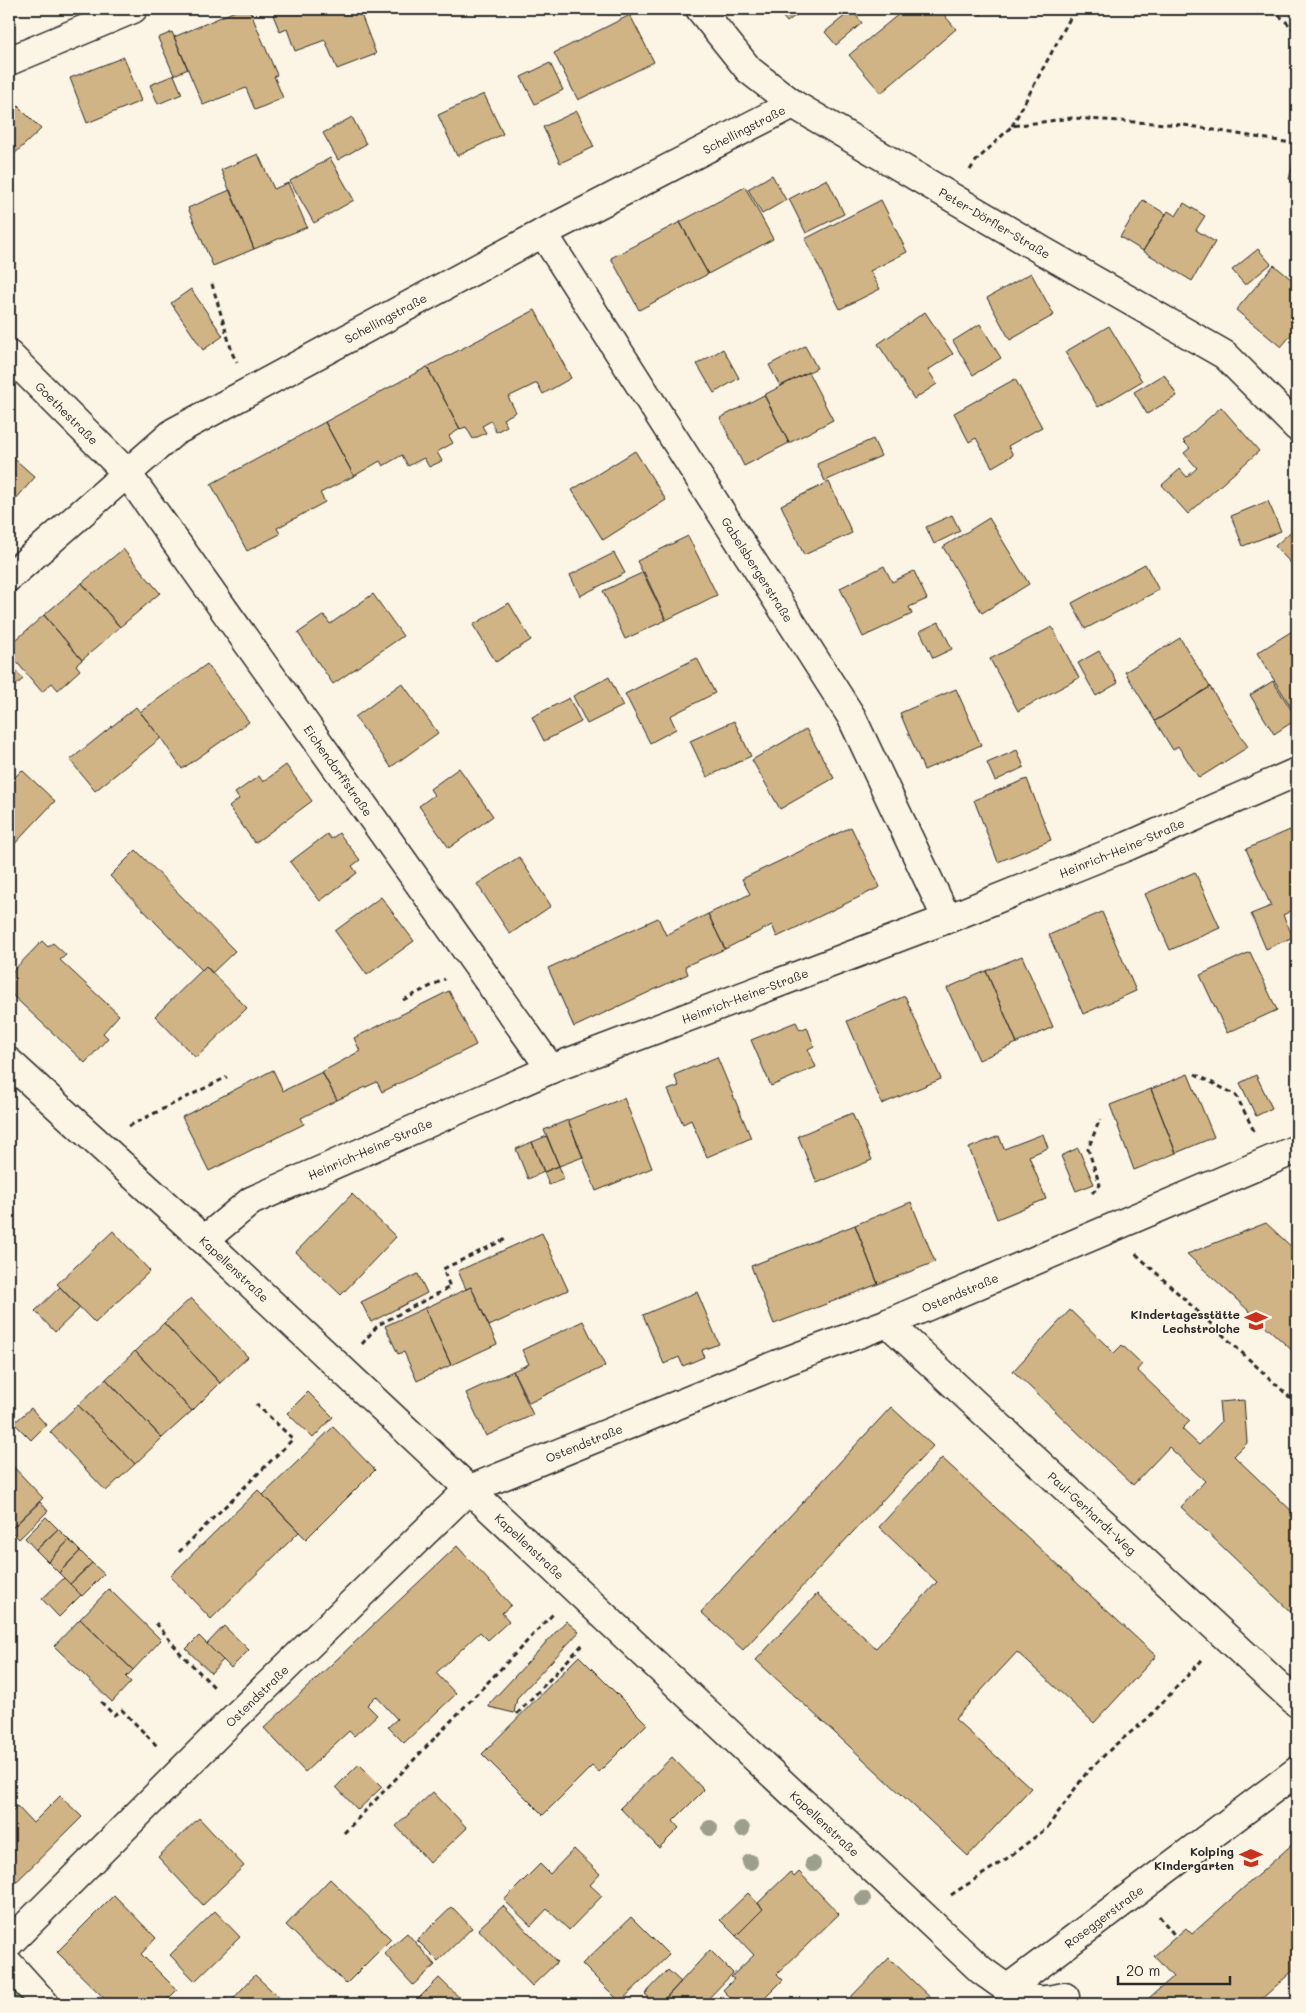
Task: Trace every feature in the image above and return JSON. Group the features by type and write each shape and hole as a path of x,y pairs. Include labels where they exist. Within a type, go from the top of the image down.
{"street":[{"path":"9,61 133,9"},
{"name":"Peter-Dörfler-Straße","path":"700,9 749,70 793,104 1225,355 1297,427"},
{"name":"Schellingstraße","path":"9,577 126,472 174,432 543,233 793,104"},
{"name":"Gabelsbergerstraße","path":"543,233 851,716 947,919"},
{"name":"Goethestraße","path":"9,355 126,472"},
{"name":"Eichendorffstraße","path":"126,472 551,1069"},
{"name":"Heinrich-Heine-Straße","path":"204,1240 252,1200 551,1069 947,919 1128,846 1297,772"},
{"name":"Kapellenstraße","path":"9,1062 204,1240 981,1970 1007,1989 1024,1998 1039,2001 1065,1997"},
{"name":"Ostendstraße","path":"9,1943 181,1770 468,1490 778,1364 888,1323 1297,1149"},
{"name":"Paul-Gerhardt-Weg","path":"888,1323 1297,1703"},
{"name":"Roseggerstraße","path":"1007,1989 1297,1771"},
{"path":"9,1964 46,2004"}],"path":[{"path":"953,198 976,161 1012,126 1075,9"},
{"path":"1272,9 1297,32"},
{"path":"1012,126 1072,118 1100,119 1184,125 1297,144"},
{"path":"212,284 233,355 253,390"},
{"path":"403,1000 476,963"},
{"path":"1195,1074 1236,1095 1268,1161"},
{"path":"96,1142 227,1077"},
{"path":"1092,1193 1100,1185 1088,1149 1100,1119"},
{"path":"1109,1228 1297,1404"},
{"path":"340,1369 378,1325 450,1287 443,1269 506,1238"},
{"path":"179,1552 293,1439 256,1404"},
{"path":"344,1834 576,1590"},
{"path":"517,1714 607,1619"},
{"path":"156,1624 181,1654 239,1713"},
{"path":"924,1916 952,1894 1006,1859 1047,1828 1086,1772 1147,1719 1224,1636"},
{"path":"101,1702 114,1715 122,1710 181,1770"}],"green space":[{"path":"9,1989 21,1994 32,2004 9,2004"}],"building":[{"path":"240,9 249,9 277,75 274,76 283,98 255,110 246,88 203,105 174,37"},
{"path":"288,9 359,9 376,54 337,69 325,40 295,51 287,29 280,32 273,15"},
{"path":"589,9 604,9 591,15"},
{"path":"776,9 804,9 787,22"},
{"path":"905,9 939,9 956,29 881,93 849,55"},
{"path":"974,9 987,9 981,15"},
{"path":"852,10 862,23 836,45 825,32"},
{"path":"630,15 654,62 578,100 554,53"},
{"path":"172,32 188,69 174,75 158,38"},
{"path":"124,57 141,101 87,123 70,78"},
{"path":"550,63 563,90 535,104 521,77"},
{"path":"174,75 182,94 158,104 150,85"},
{"path":"484,94 503,134 457,156 438,115"},
{"path":"9,97 41,129 9,159"},
{"path":"577,111 594,147 560,163 543,127"},
{"path":"352,117 366,144 338,160 323,133"},
{"path":"258,154 274,189 288,183 307,227 254,249 221,170"},
{"path":"330,158 354,200 314,223 290,181"},
{"path":"1294,161 1297,162 1297,181 1289,179"},
{"path":"772,175 786,200 762,214 748,189"},
{"path":"827,179 844,214 806,233 789,199"},
{"path":"745,187 773,239 708,274 680,222"},
{"path":"230,190 254,249 213,266 188,208"},
{"path":"881,200 907,252 870,271 880,289 840,309 805,239"},
{"path":"1143,200 1166,214 1143,251 1120,237"},
{"path":"1184,203 1205,216 1196,230 1215,242 1192,281 1143,251 1168,211 1176,216"},
{"path":"680,222 708,274 639,310 611,258"},
{"path":"1258,249 1271,264 1245,285 1232,270"},
{"path":"1274,265 1297,284 1297,328 1281,347 1236,310"},
{"path":"1031,273 1054,315 1010,340 987,298"},
{"path":"191,289 223,336 203,350 171,303"},
{"path":"535,310 571,378 543,394 537,383 508,397 516,412 503,419 507,426 496,432 491,421 482,426 486,433 473,439 466,427 460,429 427,367"},
{"path":"925,312 953,354 928,370 937,384 914,399 878,344"},
{"path":"980,324 1001,358 973,375 953,341"},
{"path":"1109,326 1142,381 1098,407 1065,352"},
{"path":"805,346 817,368 780,386 769,365"},
{"path":"723,349 739,378 714,393 697,364"},
{"path":"427,367 460,429 449,436 453,443 437,452 442,461 429,467 424,458 408,466 402,455 383,466 380,461 354,476 325,422"},
{"path":"808,372 833,420 789,443 764,395"},
{"path":"1164,374 1177,396 1147,414 1134,392"},
{"path":"1015,379 1042,427 1008,446 1013,455 992,467 976,438 969,442 954,413"},
{"path":"764,395 789,443 744,466 720,418"},
{"path":"1221,407 1259,451 1188,514 1162,485 1180,469 1187,477 1197,468 1184,453 1190,448 1183,441"},
{"path":"325,422 354,476 320,493 325,502 277,528 280,534 247,551 211,484"},
{"path":"873,439 881,456 825,481 817,464"},
{"path":"635,451 666,500 603,540 572,490"},
{"path":"9,454 35,477 9,507"},
{"path":"829,482 852,533 804,555 781,505"},
{"path":"1268,501 1281,531 1243,546 1231,516"},
{"path":"952,515 960,531 934,544 926,527"},
{"path":"989,518 1029,584 982,613 943,547"},
{"path":"1297,526 1297,570 1275,546"},
{"path":"688,536 717,595 666,620 637,561"},
{"path":"123,549 160,593 120,627 82,583"},
{"path":"614,553 625,573 580,596 570,575"},
{"path":"1145,564 1159,590 1085,629 1072,603"},
{"path":"884,566 892,582 914,571 927,599 909,607 912,614 863,637 840,588"},
{"path":"644,572 666,620 625,639 603,591"},
{"path":"82,583 120,627 82,660 44,615"},
{"path":"373,594 403,636 333,684 298,633 324,615 330,624"},
{"path":"509,603 531,640 496,662 473,625"},
{"path":"44,615 82,660 76,665 80,670 58,690 52,683 42,692 9,653 9,646"},
{"path":"939,622 952,649 933,658 920,631"},
{"path":"1052,627 1079,678 1018,711 990,659"},
{"path":"1297,628 1297,716 1257,653"},
{"path":"1180,638 1210,687 1155,721 1125,672"},
{"path":"1099,651 1118,683 1096,696 1078,663"},
{"path":"697,658 715,693 670,716 676,729 650,743 625,694"},
{"path":"9,662 23,679 9,691"},
{"path":"207,664 249,722 182,769 140,712"},
{"path":"609,677 623,706 587,724 573,696"},
{"path":"1273,681 1297,719 1274,734 1250,695"},
{"path":"402,683 438,733 391,767 355,717"},
{"path":"1210,687 1248,747 1199,778 1178,746 1173,750 1155,721"},
{"path":"956,689 981,745 924,770 900,713"},
{"path":"569,698 581,722 544,741 532,717"},
{"path":"136,707 161,738 95,791 70,760"},
{"path":"734,721 751,756 707,777 690,741"},
{"path":"806,729 834,778 780,809 752,760"},
{"path":"1017,750 1024,767 995,781 987,763"},
{"path":"286,765 312,801 255,843 229,807 239,799 235,793 259,776 263,782"},
{"path":"459,768 493,816 449,848 419,806 434,795 430,789"},
{"path":"22,770 55,801 9,850 9,783"},
{"path":"1027,779 1051,840 998,862 974,800"},
{"path":"851,827 880,887 777,937 772,925 725,949 708,914 750,894 742,879"},
{"path":"1290,830 1297,847 1297,908 1283,915 1293,937 1266,949 1251,914 1271,906 1246,849"},
{"path":"339,833 360,860 352,866 357,873 320,901 290,862 327,834 331,839"},
{"path":"136,850 235,951 212,973 206,966 202,970 110,876"},
{"path":"519,857 551,906 510,934 477,884"},
{"path":"1195,872 1220,928 1170,950 1145,894"},
{"path":"381,897 414,941 367,975 335,931"},
{"path":"1102,912 1136,991 1083,1014 1049,935"},
{"path":"708,914 725,949 685,966 688,974 574,1027 548,968 658,918 666,935"},
{"path":"42,941 48,947 53,943 66,955 60,960 119,1015 103,1033 108,1038 85,1063 9,992 9,975"},
{"path":"1250,952 1277,1010 1227,1033 1200,975"},
{"path":"1022,956 1053,1027 1017,1043 986,971"},
{"path":"206,966 247,1008 196,1058 155,1016"},
{"path":"986,971 1017,1043 979,1060 947,988"},
{"path":"449,991 476,1045 382,1092 377,1082 337,1100 322,1072 360,1051 354,1038"},
{"path":"905,996 941,1079 882,1104 847,1021"},
{"path":"796,1022 800,1030 807,1027 814,1046 808,1049 816,1067 771,1086 751,1040"},
{"path":"717,1057 751,1138 707,1157 691,1120 683,1124 668,1090 679,1086 674,1075"},
{"path":"273,1070 283,1091 322,1072 337,1100 301,1118 304,1124 209,1171 182,1117"},
{"path":"1188,1074 1214,1137 1176,1153 1151,1089"},
{"path":"1256,1075 1272,1108 1256,1116 1240,1083"},
{"path":"1151,1089 1176,1153 1134,1170 1110,1105"},
{"path":"624,1098 652,1168 596,1191 568,1120"},
{"path":"852,1113 872,1160 817,1183 798,1136"},
{"path":"568,1120 583,1157 559,1166 544,1130"},
{"path":"1043,1134 1048,1148 1029,1156 1046,1199 997,1219 969,1148 999,1136 1004,1149"},
{"path":"547,1136 559,1166 544,1172 532,1142"},
{"path":"532,1142 544,1172 528,1179 516,1149"},
{"path":"1078,1148 1094,1184 1076,1191 1061,1156"},
{"path":"559,1166 564,1179 549,1185 544,1172"},
{"path":"352,1194 396,1237 341,1295 296,1252"},
{"path":"911,1202 935,1262 878,1284 855,1225"},
{"path":"1266,1223 1297,1252 1297,1355 1187,1254"},
{"path":"855,1225 878,1284 774,1324 751,1266"},
{"path":"113,1231 150,1271 95,1323 57,1284"},
{"path":"542,1233 568,1290 489,1326 471,1287 466,1289 458,1271"},
{"path":"418,1274 427,1293 371,1322 361,1302"},
{"path":"60,1287 80,1308 55,1332 35,1311"},
{"path":"471,1287 497,1344 451,1365 425,1308"},
{"path":"697,1292 719,1344 702,1350 704,1357 683,1366 679,1357 664,1364 643,1315"},
{"path":"191,1298 248,1357 220,1383 164,1323"},
{"path":"425,1308 451,1365 417,1381 404,1352 398,1354 385,1326"},
{"path":"1070,1310 1114,1353 1122,1345 1142,1364 1137,1370 1190,1421 1182,1429 1199,1445 1221,1422 1219,1402 1244,1400 1247,1443 1234,1456 1297,1516 1297,1618 1181,1507 1205,1481 1169,1447 1133,1485 1013,1371"},
{"path":"583,1321 605,1366 529,1403 513,1371 529,1364 522,1350"},
{"path":"164,1323 220,1383 192,1411 135,1351"},
{"path":"135,1351 192,1411 162,1438 106,1379"},
{"path":"513,1371 533,1415 486,1436 466,1393"},
{"path":"106,1379 162,1438 135,1464 78,1405"},
{"path":"308,1392 333,1417 313,1438 287,1413"},
{"path":"78,1405 135,1464 106,1491 50,1432"},
{"path":"891,1407 933,1446 743,1650 701,1612"},
{"path":"31,1408 46,1425 31,1440 14,1423"},
{"path":"333,1427 375,1470 306,1539 263,1495"},
{"path":"942,1458 1156,1656 1094,1723 1017,1652 955,1719 1031,1788 968,1856 756,1660 817,1594 876,1648 937,1582 879,1527"},
{"path":"9,1462 43,1498 9,1531"},
{"path":"258,1490 299,1532 211,1619 170,1576"},
{"path":"40,1502 48,1511 19,1539 10,1530"},
{"path":"46,1517 58,1529 36,1550 25,1538"},
{"path":"58,1529 69,1540 48,1562 36,1550"},
{"path":"69,1540 80,1551 59,1573 48,1562"},
{"path":"457,1546 511,1605 502,1613 509,1621 488,1640 480,1632 436,1673 456,1694 404,1743 388,1727 397,1719 376,1696 367,1705 377,1715 354,1736 349,1731 305,1772 264,1728"},
{"path":"80,1551 92,1563 70,1584 59,1573"},
{"path":"92,1563 104,1574 82,1596 70,1584"},
{"path":"64,1578 81,1595 59,1617 42,1599"},
{"path":"109,1589 161,1640 133,1670 80,1619"},
{"path":"80,1619 133,1670 126,1677 131,1682 112,1702 54,1646"},
{"path":"566,1621 579,1632 517,1698 514,1713 489,1707 490,1703"},
{"path":"224,1626 249,1650 231,1668 207,1644"},
{"path":"199,1636 223,1660 211,1673 186,1649"},
{"path":"579,1656 647,1724 599,1772 592,1766 543,1815 482,1754"},
{"path":"672,1757 704,1790 673,1821 679,1828 659,1848 620,1808"},
{"path":"359,1764 382,1787 358,1810 336,1787"},
{"path":"433,1792 467,1828 430,1863 396,1826"},
{"path":"60,1796 82,1817 9,1889 9,1814 17,1806 33,1823"},
{"path":"199,1818 244,1866 203,1905 158,1857"},
{"path":"1297,1840 1297,1967 1256,2004 1142,2004 1173,1977 1154,1956 1186,1928 1192,1934"},
{"path":"574,1849 600,1874 590,1885 602,1896 569,1930 547,1909 531,1926 504,1900 540,1864 550,1874"},
{"path":"790,1872 794,1877 799,1872 839,1914 777,1974 783,1980 759,2004 737,2004 723,1990 734,1979 731,1977 754,1955 736,1936 763,1909 758,1903"},
{"path":"330,1879 391,1939 346,1984 286,1925"},
{"path":"748,1893 763,1909 736,1936 720,1920"},
{"path":"114,1895 156,1938 141,1954 177,1990 163,2004 110,2004 57,1952"},
{"path":"503,1906 557,1962 532,1986 478,1929"},
{"path":"452,1907 472,1928 438,1961 417,1940"},
{"path":"215,1911 240,1937 195,1981 170,1955"},
{"path":"631,1917 669,1955 620,2002 582,1964"},
{"path":"407,1933 435,1965 413,1985 384,1953"},
{"path":"710,1950 733,1973 703,2004 660,2004"},
{"path":"889,1958 937,2004 844,2004"},
{"path":"668,1970 681,1982 660,2004 656,2004 645,1994"},
{"path":"255,1975 286,2004 220,2004 226,1998 230,2002"},
{"path":"439,1978 466,2004 413,2004"}],"place":[{"name":"Kindertagesstätte Lechstrolche","path":"1256,1321"},
{"name":"Kolping Kindergarten","path":"1251,1858"}]}
